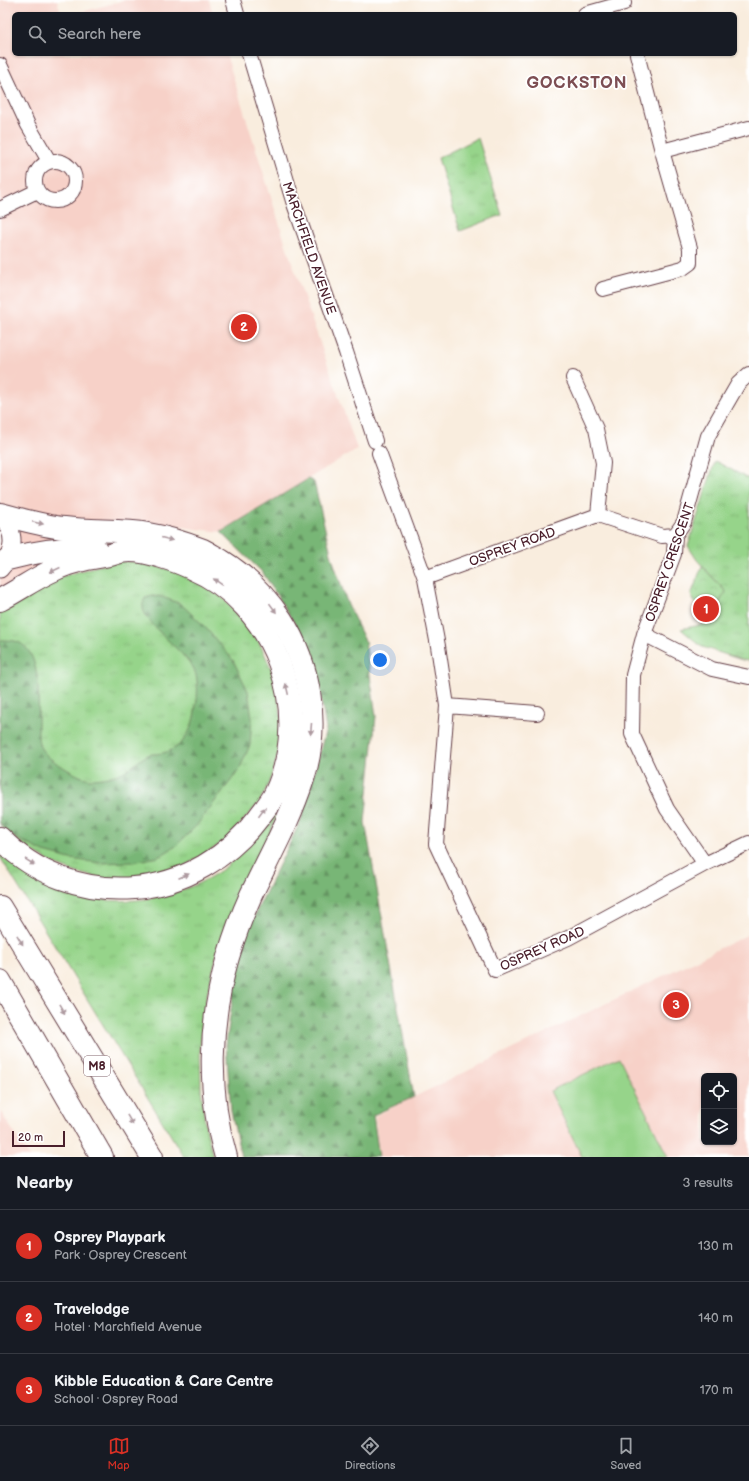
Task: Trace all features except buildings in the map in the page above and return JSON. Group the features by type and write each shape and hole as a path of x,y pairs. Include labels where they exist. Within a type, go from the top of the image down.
{"highway":[{"path":"0,514 63,528 147,534 172,540 204,551 231,567 250,582 272,604 290,632 301,657 309,688 312,718 309,752 304,777 280,835 251,896 238,928 228,958 219,999 212,1057 213,1091 217,1122 226,1157"},
{"path":"0,838 11,850 30,863 50,874 75,883 99,888 121,889 147,887 174,880 215,860 237,842 252,826 274,795 283,771 289,746 290,718 288,692 281,667 271,643 261,625 249,609 233,593 215,580 180,563 158,556 131,551 86,548 61,549 32,553 4,564"},
{"path":"0,600 56,569 74,562 131,551"},
{"name":"M8","path":"0,907 152,1157"},
{"path":"4,989 102,1157"},
{"path":"4,989 111,1157"}],"street":[{"path":"233,0 236,12"},
{"path":"595,12 624,6"},
{"name":"MARCHFIELD AVENUE","path":"250,56 292,201 346,352 377,447"},
{"path":"603,289 683,268 690,263 690,248 662,151 638,56"},
{"path":"0,65 28,125 49,161"},
{"path":"662,151 749,128"},
{"path":"49,161 62,162 72,170 75,176 74,188 70,194 66,198 58,201 43,197 35,184 35,177 38,170 49,161"},
{"path":"0,209 38,191"},
{"name":"OSPREY CRESCENT","path":"705,864 667,809 632,734 633,675 644,634 674,554 675,535 684,522 708,436 738,384 749,374"},
{"path":"573,378 596,429 602,463 598,515 662,536 675,535"},
{"name":"OSPREY ROAD","path":"377,447 425,578 438,646 447,706 436,844 495,970 568,938 705,864 749,843"},
{"name":"OSPREY ROAD","path":"425,578 598,515"},
{"path":"0,518 9,529 12,539 11,551 4,564"},
{"path":"644,634 712,669 749,677"},
{"path":"447,706 537,713"}],"shaded area":[{"path":"0,0 57,0 60,12 12,12 12,56 227,56 287,248 357,449 221,532 135,521 0,604"},
{"path":"125,0 209,0 212,12 81,12"},
{"path":"749,934 749,1157 379,1157 375,1116"},
{"path":"0,1111 30,1157 0,1157"}],"green space":[{"path":"478,138 502,215 460,231 438,158"},
{"path":"715,461 749,479 749,661 702,647 681,629 705,624 726,592 697,560 688,546"},
{"path":"308,479 314,482 332,558 348,605 365,641 376,716 365,822 414,1097 373,1115 379,1157 241,1157 231,1111 226,1045 240,945 301,820 326,729 317,677 306,642 263,573 221,532"},
{"path":"115,561 140,562 184,573 223,598 255,633 275,677 282,721 279,751 269,783 259,803 224,842 181,868 134,879 105,879 78,873 54,864 33,852 8,834 0,824 0,607 42,582"},
{"path":"702,566 726,592 705,624 691,595"},
{"path":"153,596 162,597 181,604 205,627 233,660 248,691 252,718 250,745 239,770 197,825 176,846 158,857 133,862 100,863 70,859 44,852 14,837 0,823 0,640 11,640 18,642 26,648 32,656 38,692 38,738 40,747 44,753 60,765 83,777 90,779 105,778 124,771 150,754 161,753 175,748 185,738 192,725 197,699 196,675 189,662 157,629 145,614 143,605 145,598"},
{"path":"282,805 217,954 206,999 200,1047 201,1088 205,1124 213,1157 184,1157 0,855 28,875 58,889 76,895 95,899 120,901 153,898 199,883 227,866 249,845"},
{"path":"619,1057 668,1157 582,1157 550,1091"}],"place":[{"name":"Travelodge","path":"244,327"},
{"name":"Osprey Playpark","path":"706,609"},
{"name":"Kibble Education & Care Centre","path":"676,1005"}],"district":[{"name":"GOCKSTON","path":"577,82"}]}
